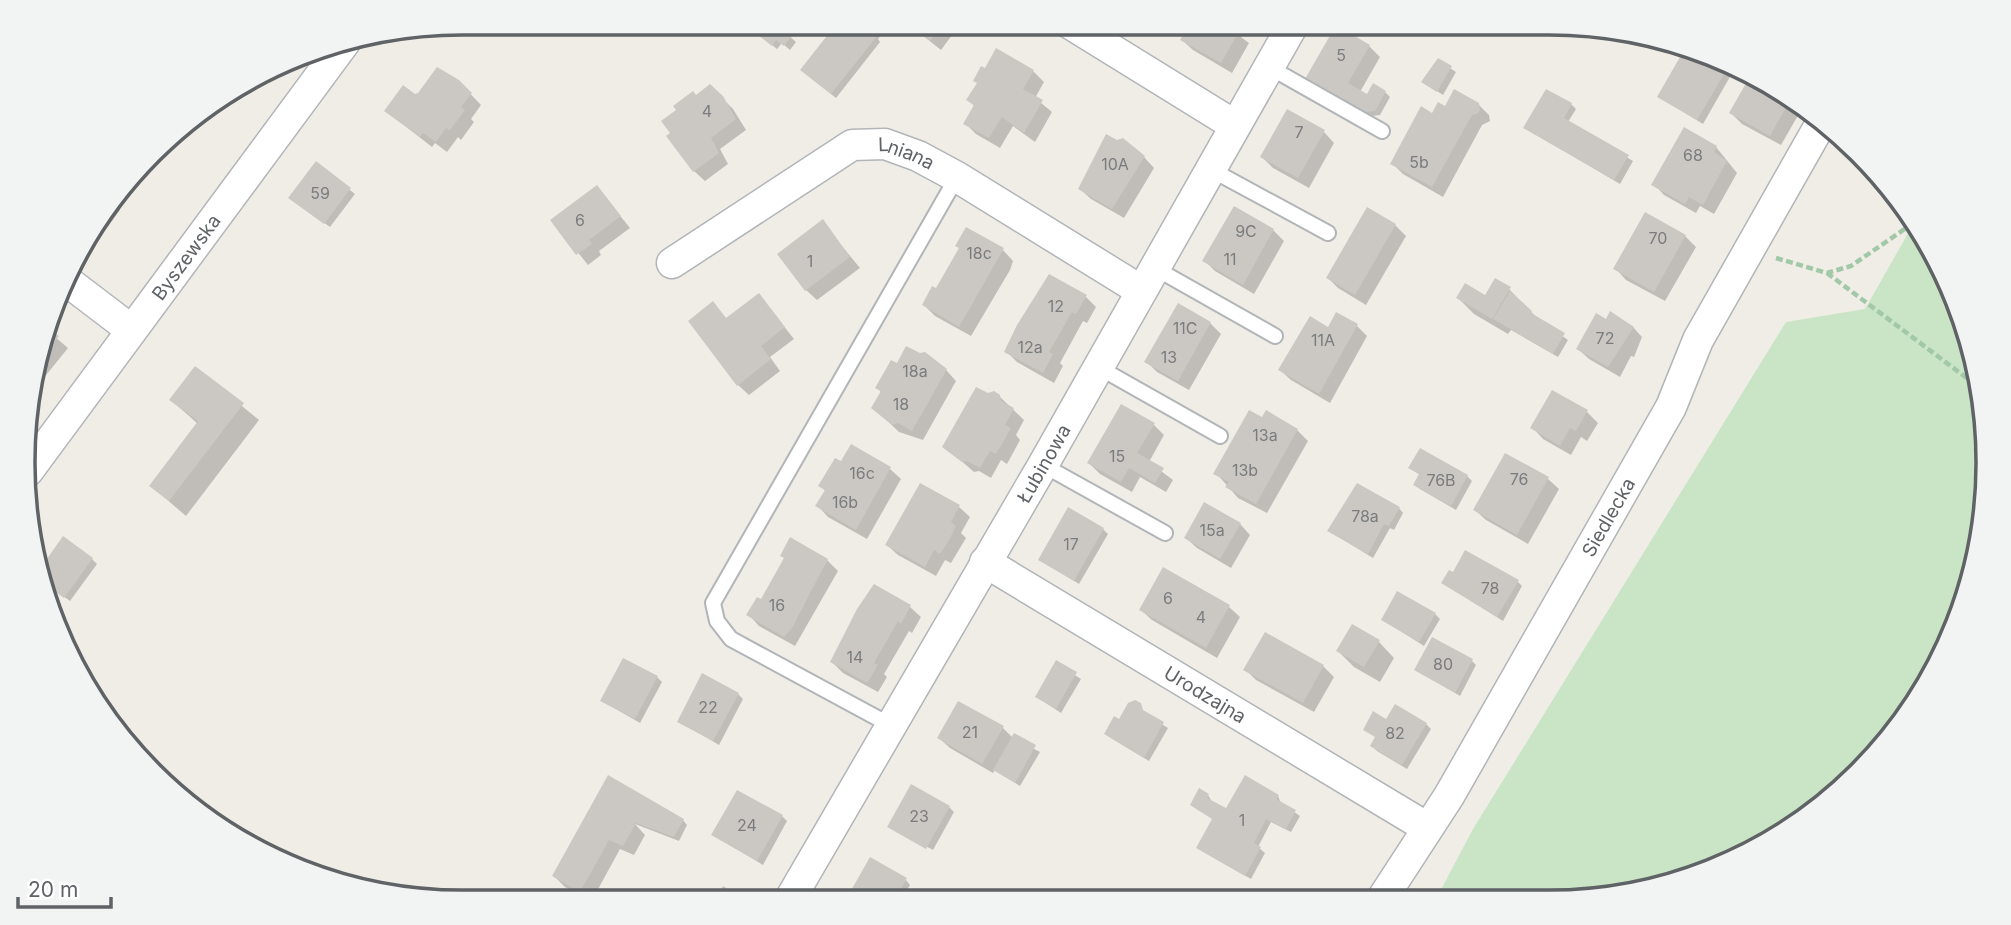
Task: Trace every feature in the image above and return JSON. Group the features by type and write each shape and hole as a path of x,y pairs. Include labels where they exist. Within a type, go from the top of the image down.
{"street":[{"path":"1088,35 1234,125"},
{"name":"Łubinowa","path":"795,890 1043,465 1287,35"},
{"name":"Byszewska","path":"35,461 130,329 335,55"},
{"name":"Siedlecka","path":"1388,890 1426,827 1449,796 1671,407 1693,349 1817,130"},
{"name":"Lniana","path":"672,262 852,145 885,144 918,156 1147,279"},
{"path":"74,286 130,329"},
{"name":"Urodzajna","path":"985,562 1426,827"}],"lane":[{"path":"1269,67 1382,131"},
{"path":"1210,169 1328,233"},
{"path":"892,726 731,639 717,621 713,603 957,177"},
{"path":"1147,279 1275,336"},
{"path":"1098,367 1220,436"},
{"path":"1043,465 1165,533"}],"path":[{"path":"1827,273 1851,266 1906,228"},
{"path":"1749,249 1827,273 1968,379"}],"green space":[{"path":"1909,232 1932,273 1953,325 1968,379 1975,435 1972,518 1968,546 1953,600 1932,652 1888,723 1851,765 1809,802 1738,846 1686,867 1632,882 1576,889 1441,890 1473,829 1786,322 1865,309"}],"building":[{"path":"758,35 792,36 784,46 776,40 772,46"},
{"path":"828,35 877,36 831,94 800,70"},
{"path":"922,35 934,35 930,41"},
{"path":"1183,35 1237,35 1221,63 1180,40"},
{"path":"1330,35 1353,35 1370,45 1348,83 1367,94 1373,83 1386,91 1375,111 1365,112 1305,79"},
{"path":"996,48 1034,70 1023,89 1043,100 1024,133 1002,117 989,138 963,124 974,105 966,100 977,83 973,81 981,66 985,68"},
{"path":"1680,56 1724,73 1697,120 1657,97"},
{"path":"1438,58 1452,66 1437,92 1421,82"},
{"path":"437,67 459,80 472,93 461,107 465,110 450,130 446,128 436,142 423,133 420,137 384,111 403,85 415,94 418,93"},
{"path":"1746,83 1786,107 1770,136 1729,113"},
{"path":"710,84 723,96 736,119 711,138 719,153 693,172 666,136 670,133 661,121 676,110 673,106 693,91 696,95"},
{"path":"1454,89 1479,103 1480,110 1472,115 1432,187 1390,164 1421,106 1432,113 1438,102 1445,106"},
{"path":"1546,89 1572,103 1564,118 1629,155 1614,180 1523,128"},
{"path":"1287,109 1325,130 1298,178 1260,157"},
{"path":"1684,127 1717,146 1714,152 1727,161 1703,205 1689,197 1685,204 1651,185"},
{"path":"1106,134 1117,140 1123,138 1145,156 1112,209 1078,189"},
{"path":"316,161 351,188 324,224 288,198"},
{"path":"597,185 621,216 589,240 592,244 576,255 550,220"},
{"path":"1234,206 1274,229 1243,285 1202,261"},
{"path":"1367,207 1396,224 1355,295 1326,278"},
{"path":"1645,212 1686,235 1654,292 1613,269"},
{"path":"823,219 850,257 805,291 777,254"},
{"path":"966,227 1004,248 959,327 922,305 932,286 936,288 959,248 955,246"},
{"path":"1049,274 1087,295 1076,314 1072,312 1049,352 1053,354 1043,373 1004,352 1017,325"},
{"path":"1495,278 1511,287 1492,319 1456,298 1465,283 1485,295"},
{"path":"1510,291 1532,311 1531,313 1565,333 1553,354 1493,319"},
{"path":"759,293 785,327 761,346 771,359 737,386 688,321 713,301 726,318"},
{"path":"1178,303 1211,322 1178,381 1144,362"},
{"path":"1610,311 1634,327 1608,367 1576,349 1596,313 1606,319"},
{"path":"1336,312 1358,324 1319,394 1278,370 1310,316 1328,327"},
{"path":"906,346 920,353 925,352 947,369 912,431 898,423 892,425 871,408 881,391 875,388 891,360 897,363"},
{"path":"195,366 244,403 169,501 149,486 198,421 169,400"},
{"path":"976,387 988,393 994,391 1000,395 1001,401 1014,408 1005,425 1011,428 996,454 990,451 980,468 967,461 962,462 942,447"},
{"path":"1552,390 1588,410 1576,431 1570,428 1560,446 1530,428"},
{"path":"1121,404 1155,423 1137,453 1164,468 1155,483 1129,468 1121,482 1087,463"},
{"path":"1249,410 1262,417 1266,410 1298,429 1256,504 1225,487 1229,482 1213,474"},
{"path":"851,444 891,467 856,530 815,506 825,490 818,486 835,458 841,461"},
{"path":"1420,448 1468,475 1451,506 1413,485 1419,474 1408,468"},
{"path":"1505,453 1549,477 1517,535 1473,510"},
{"path":"920,483 960,505 951,522 956,526 949,540 940,554 934,550 925,567 885,545"},
{"path":"1357,483 1400,507 1389,526 1384,524 1368,554 1327,531"},
{"path":"1204,502 1241,523 1220,559 1184,538"},
{"path":"1068,507 1104,528 1074,581 1038,560"},
{"path":"63,536 93,558 64,598 56,592 47,560"},
{"path":"790,537 828,559 792,628 784,637 746,615 757,597 761,599 784,558 780,556"},
{"path":"1465,550 1519,580 1497,617 1441,583 1449,570 1453,572"},
{"path":"1163,567 1230,605 1206,648 1139,610"},
{"path":"874,584 911,605 901,624 898,621 874,663 878,665 867,683 830,662 857,609"},
{"path":"1397,591 1436,613 1419,642 1381,620"},
{"path":"1352,624 1380,640 1364,667 1336,651"},
{"path":"1265,632 1324,665 1303,703 1243,670"},
{"path":"1432,637 1473,659 1455,693 1414,670"},
{"path":"623,658 658,676 635,719 600,701"},
{"path":"1056,660 1077,672 1056,709 1035,697"},
{"path":"702,673 739,693 713,741 677,722"},
{"path":"1135,700 1141,703 1143,710 1164,722 1144,758 1104,734 1114,716 1119,719 1128,703"},
{"path":"958,701 1004,726 982,764 937,738"},
{"path":"1395,704 1427,723 1402,765 1370,746 1375,737 1363,730 1373,711 1386,719"},
{"path":"1014,733 1036,745 1015,783 993,770"},
{"path":"608,775 684,819 674,837 636,823 623,846 609,840 581,890 552,876"},
{"path":"1245,775 1279,795 1276,799 1296,810 1286,829 1266,819 1254,843 1261,847 1245,876 1196,848 1212,819 1190,805 1199,788 1209,794 1207,798 1226,808"},
{"path":"911,784 950,806 926,849 887,827"},
{"path":"737,790 783,815 757,861 711,835"},
{"path":"870,857 907,878 900,890 851,890"}]}
